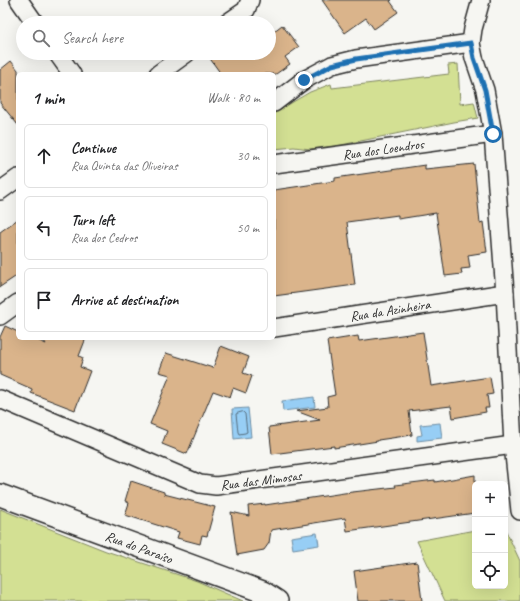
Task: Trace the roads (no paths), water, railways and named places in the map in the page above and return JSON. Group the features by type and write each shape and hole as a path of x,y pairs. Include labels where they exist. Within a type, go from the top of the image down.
{"street":[{"path":"19,0 30,16"},
{"path":"238,16 246,10 250,0"},
{"path":"481,0 472,29 471,43 474,58 485,90 493,134 505,293 513,445 520,511"},
{"path":"276,101 304,80 332,65 356,59 471,43"},
{"path":"62,60 71,72"},
{"path":"161,72 177,60"},
{"name":"Rua dos Loendros","path":"276,164 493,134"},
{"path":"0,191 16,179"},
{"name":"Rua da Azinheira","path":"276,328 505,293"},
{"path":"0,316 16,304"},
{"name":"Rua das Mimosas","path":"0,400 200,484 216,486 513,445"},
{"name":"Rua do Paraíso","path":"0,495 263,592 277,601"}],"water":[{"path":"314,397 315,407 283,411 282,401"},
{"path":"248,408 251,437 234,439 232,409"},
{"path":"440,423 442,438 417,441 417,436 422,435 420,425"},
{"path":"317,533 319,545 293,549 291,537"}]}
